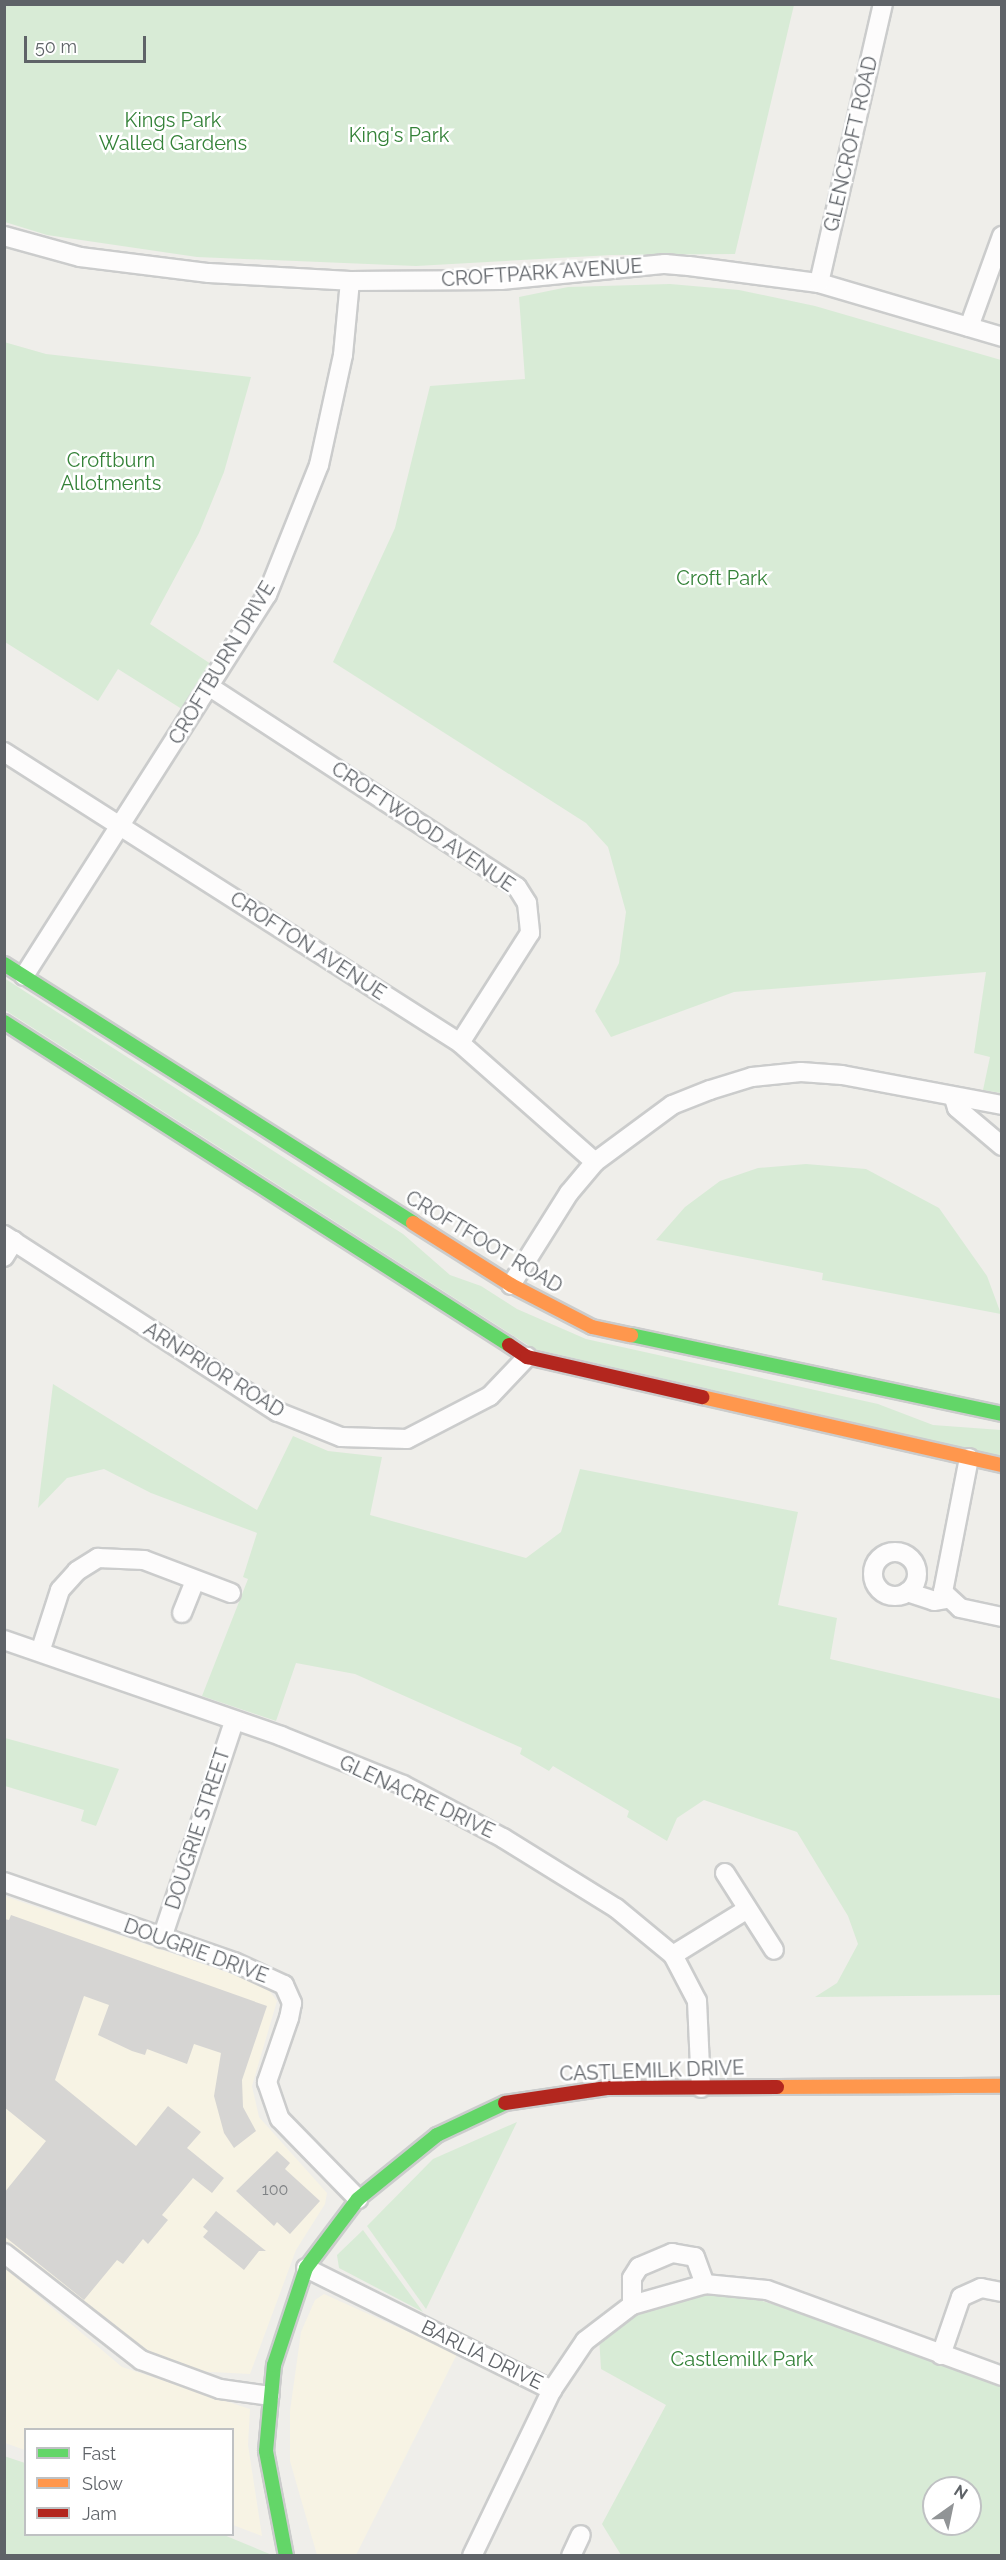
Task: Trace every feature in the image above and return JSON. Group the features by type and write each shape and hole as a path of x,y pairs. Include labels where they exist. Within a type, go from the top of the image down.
{"street":[{"name":"GLENCROFT ROAD","path":"819,283 883,4"},
{"name":"CROFTPARK AVENUE","path":"4,236 80,257 209,273 350,281 501,280 665,264 819,283 1002,337"},
{"path":"969,327 1002,236"},
{"name":"CROFTBURN DRIVE","path":"24,976 267,595 319,465 343,355 350,281"},
{"name":"CROFTWOOD AVENUE","path":"210,687 517,887 527,903 530,933 460,1043"},
{"name":"CROFTON AVENUE","path":"4,752 460,1043 595,1162"},
{"name":"CROFTFOOT ROAD","path":"4,964 511,1285 592,1327 1002,1414"},
{"path":"4,1022 527,1357 1002,1465"},
{"path":"511,1285 569,1193 595,1162 672,1106 752,1077 801,1072 842,1075 954,1098 1002,1105"},
{"path":"954,1098 957,1108 1002,1146"},
{"path":"4,1257 9,1238"},
{"name":"ARNPRIOR ROAD","path":"9,1238 278,1413 341,1437 407,1438 490,1395 527,1357"},
{"path":"947,1599 945,1579 969,1458"},
{"path":"40,1649 60,1590 77,1571 98,1558 144,1560 231,1593"},
{"path":"182,1613 195,1580"},
{"path":"907,1592 934,1601 947,1599 960,1608 1002,1617"},
{"name":"GLENACRE DRIVE","path":"4,1640 40,1649 403,1785 503,1838 627,1915 673,1956 697,2001 701,2088"},
{"name":"DOUGRIE STREET","path":"162,1938 234,1720"},
{"path":"725,1873 746,1910 774,1950"},
{"name":"DOUGRIE DRIVE","path":"4,1882 259,1972 284,1985 292,2003 267,2082 280,2119 358,2199"},
{"path":"673,1956 746,1910"},
{"name":"CASTLEMILK DRIVE","path":"286,2556 266,2451 276,2355 306,2268 358,2199 437,2135 489,2108 546,2094 701,2088 1002,2086"},
{"path":"4,2253 141,2360 220,2389 270,2396"},
{"path":"632,2304 632,2278 639,2267 672,2253 695,2257 705,2284"},
{"name":"BARLIA DRIVE","path":"306,2268 552,2390 585,2341 632,2304 705,2284 767,2289 1002,2376"},
{"path":"941,2355 961,2298 981,2288 1002,2292"},
{"path":"472,2556 552,2390"},
{"path":"571,2556 581,2535"}],"shaded area":[{"path":"4,1896 265,1985 277,2001 252,2086 259,2117 327,2193 325,2204 296,2250 250,2374 173,2370 5,2242"},
{"path":"5,2268 122,2367 250,2409 248,2445 262,2536 234,2525 234,2428 24,2428 24,2450 5,2443"},
{"path":"324,2294 457,2354 356,2555 317,2555 290,2461 290,2411 301,2332 315,2300"}],"green space":[{"name":"King's Park","path":"4,5 794,5 735,254 612,255 416,266 197,257 47,235 5,222"},
{"name":"Croft Park","path":"670,284 739,290 815,306 1001,360 1001,1093 983,1090 990,1057 974,1053 986,972 734,992 611,1037 595,1011 619,963 626,912 608,847 586,823 333,662 395,528 430,386 525,379 519,297 568,287"},
{"name":"Croftburn Allotments","path":"4,342 46,354 251,377 224,472 199,533 150,624 214,666 185,711 118,669 98,701 5,642"},
{"path":"4,978 403,1234 450,1275 481,1286 517,1309 586,1339 878,1404 933,1425 1001,1430 1001,1456 534,1349 5,1010"},
{"path":"806,1164 866,1169 939,1208 987,1276 1001,1314 822,1280 823,1273 656,1240 685,1207 720,1181 758,1168"},
{"path":"53,1384 257,1510 293,1436 328,1451 382,1457 370,1515 526,1558 561,1532 580,1469 798,1512 778,1605 837,1618 830,1659 1001,1699 1001,1995 815,1997 837,1983 858,1944 848,1916 797,1832 704,1800 677,1818 667,1841 627,1817 629,1811 553,1766 549,1771 520,1754 522,1748 355,1674 296,1663 276,1721 202,1696 248,1579 243,1577 257,1533 151,1493 104,1469 67,1478 38,1508"},
{"path":"5,1738 119,1769 96,1826 81,1821 84,1810 5,1786"},
{"path":"517,2122 426,2309 367,2226 433,2159"},
{"path":"363,2230 423,2312 339,2268 337,2255"},
{"name":"Castlemilk Park","path":"702,2294 745,2296 786,2308 1001,2385 1001,2555 621,2555 602,2524 666,2405 601,2369 599,2336 653,2307"},
{"path":"4,2456 24,2463 24,2536 226,2536 272,2555 5,2555"}],"building":[{"path":"11,1915 267,2006 242,2080 243,2107 256,2131 234,2148 224,2133 214,2096 221,2053 194,2044 187,2064 147,2049 145,2055 132,2051 98,2035 109,2005 84,1996 55,2080 136,2146 168,2106 201,2132 187,2148 224,2178 212,2193 193,2178 162,2215 168,2220 148,2244 143,2239 123,2264 117,2260 84,2300 4,2236 4,2193 46,2141 4,2107 4,1919 9,1920"},
{"path":"277,2151 290,2163 285,2169 320,2201 290,2234 277,2222 274,2226 236,2191"},
{"path":"216,2211 266,2251 259,2251 244,2270 203,2237 208,2231 203,2227"}],"traffic: fast":[{"path":"4,964 413,1223"},
{"path":"4,1022 509,1345"},
{"path":"631,1335 1002,1414"},
{"path":"286,2556 266,2451 274,2365 306,2268 358,2199 437,2135 505,2103"}],"traffic: slow":[{"path":"413,1223 511,1285 592,1327 631,1335"},
{"path":"702,1397 1002,1465"},
{"path":"777,2087 1002,2086"}],"traffic: jam":[{"path":"509,1345 527,1357 702,1397"},
{"path":"505,2103 607,2088 777,2087"}],"park label":[{"name":"Kings Park Walled Gardens","path":"173,132"}]}
